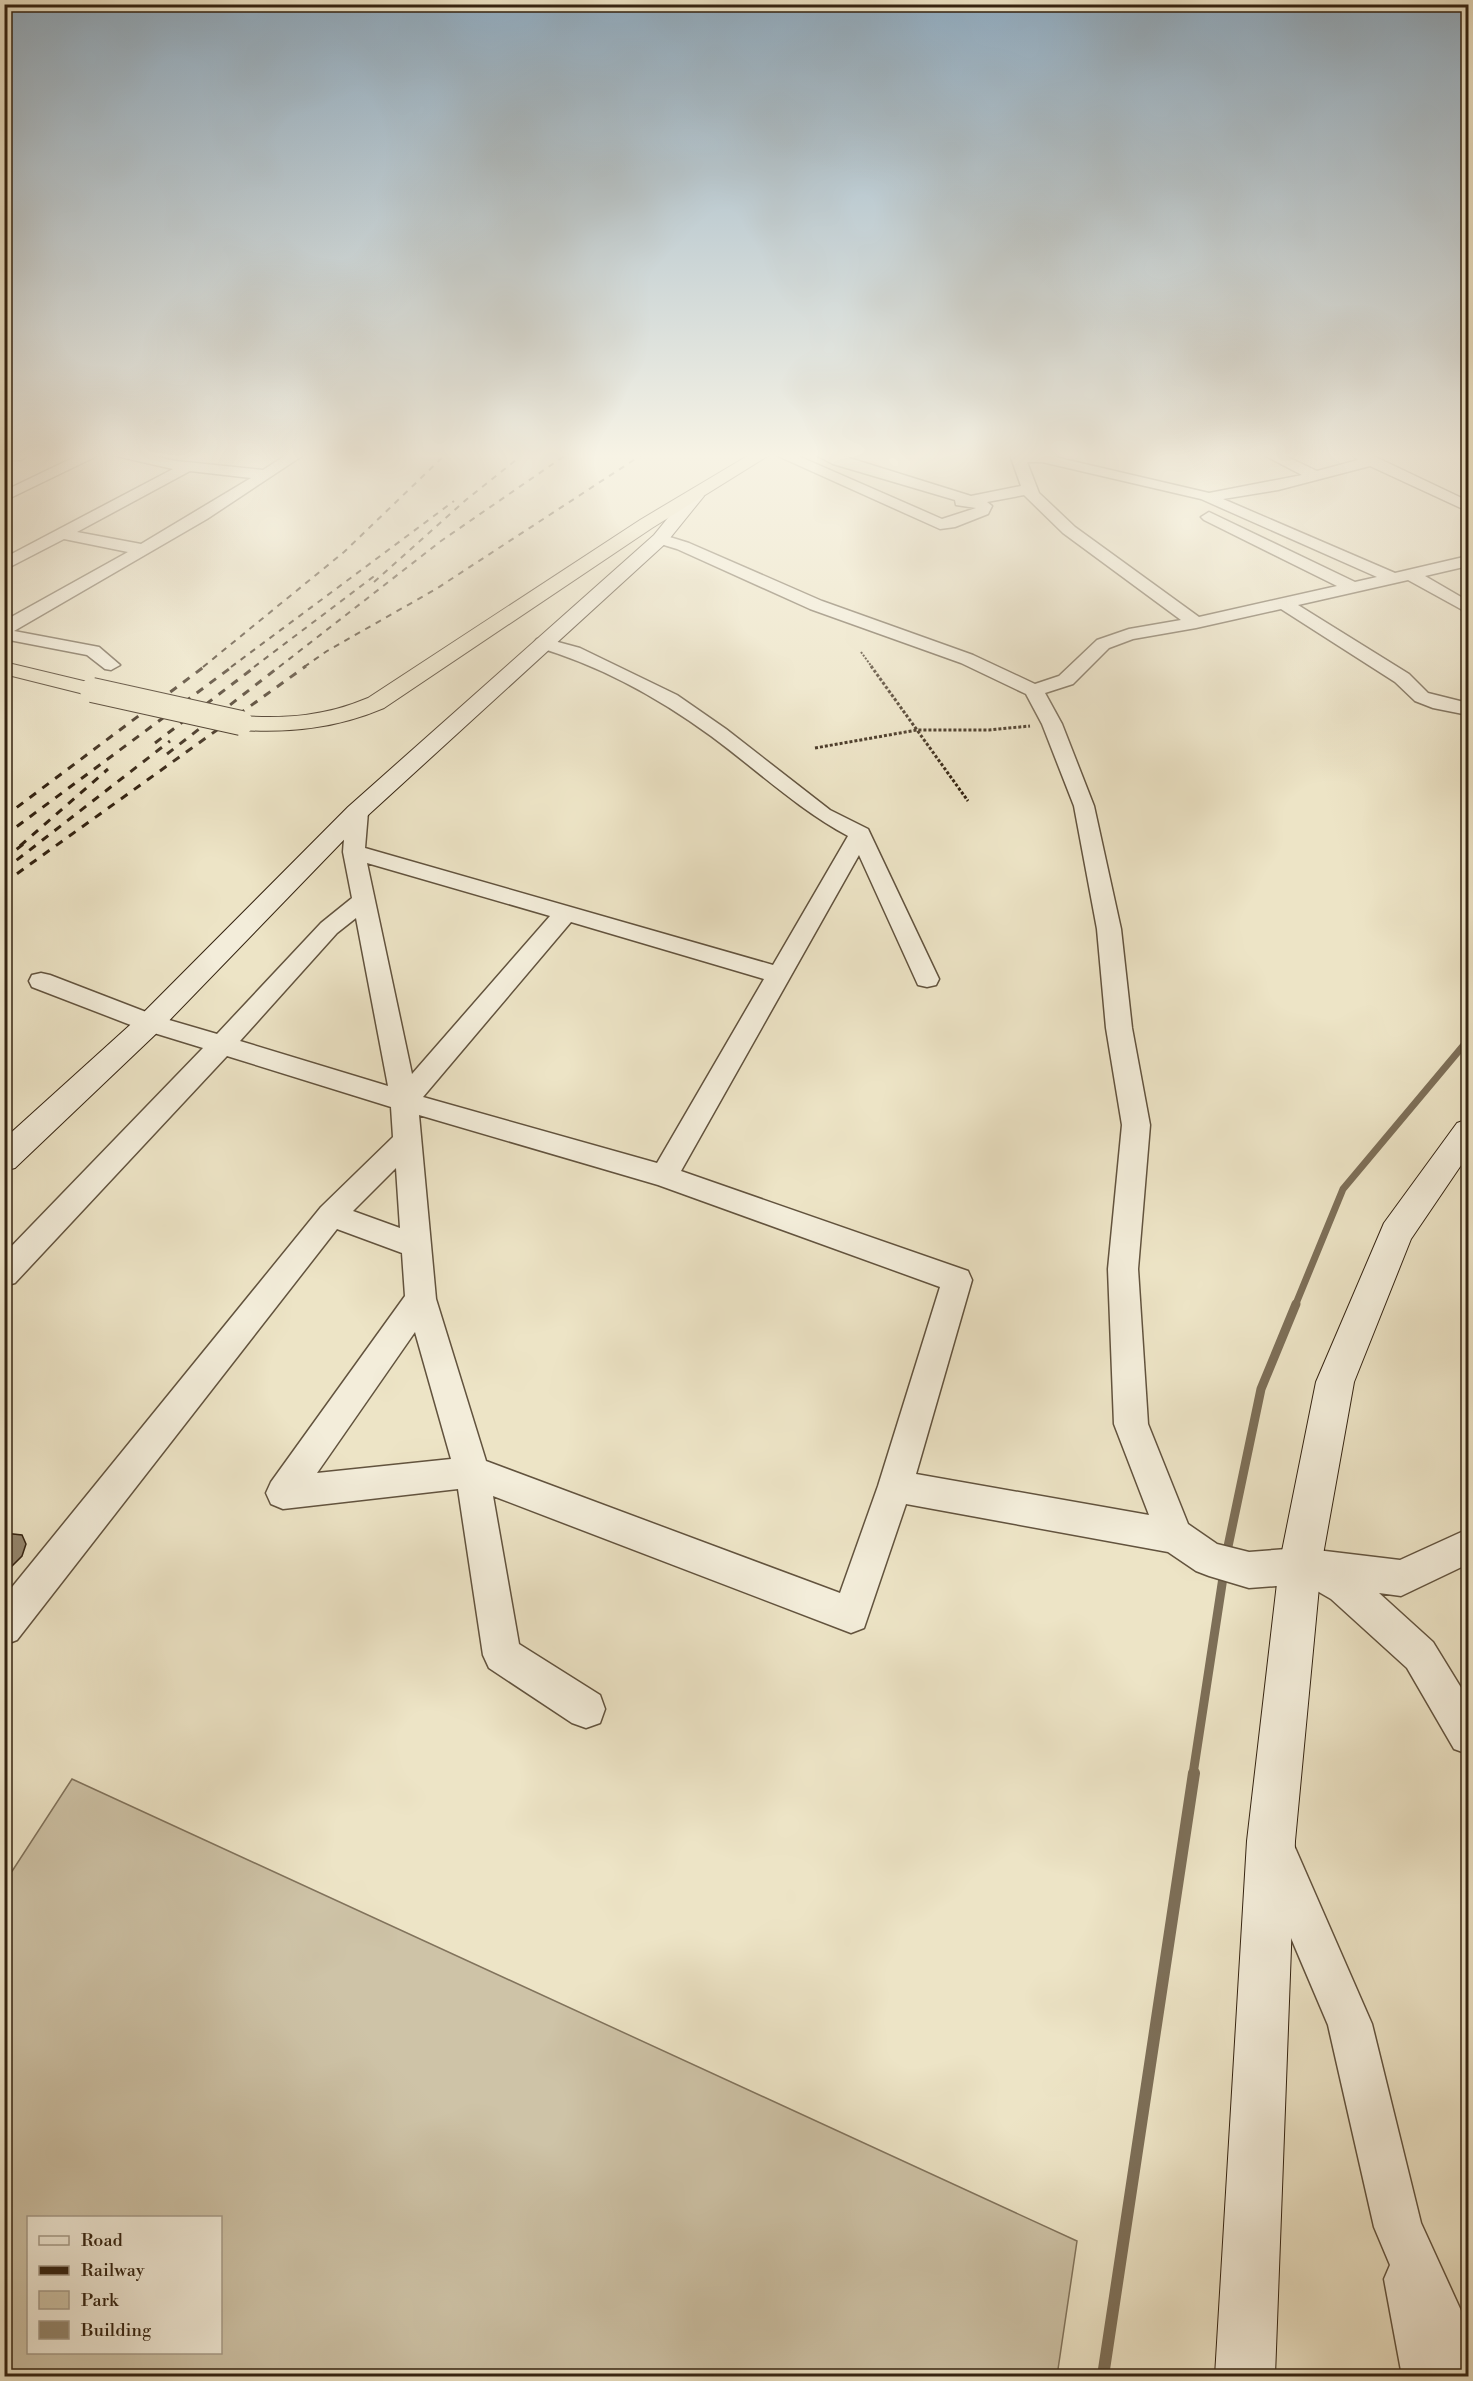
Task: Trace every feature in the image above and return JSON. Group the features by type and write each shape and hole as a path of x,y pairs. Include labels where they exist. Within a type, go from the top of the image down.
{"highway":[{"path":"13,671 241,723 271,726 321,723 349,716 376,703 587,563"}],"street":[{"path":"4,629 122,563"},
{"path":"4,1159 150,1023 357,812 633,563"},
{"path":"722,563 816,605 967,659 1034,690 1052,724 1084,806 1108,928 1119,1028 1136,1125 1123,1269 1131,1424 1175,1536"},
{"path":"1115,563 1196,623"},
{"path":"1303,563 1350,586"},
{"path":"1359,563 1391,577"},
{"path":"1034,690 1066,680 1102,644 1129,634 1196,623 1458,563"},
{"path":"1410,573 1468,608"},
{"path":"1282,602 1402,678 1408,690 1447,706 1468,709"},
{"path":"4,634 93,651 111,665"},
{"path":"543,643 574,652 670,699 719,733 823,814 860,834 927,979"},
{"path":"357,812 354,852 404,1101 421,1299 472,1472 502,1655 586,1709"},
{"path":"664,1176 860,834"},
{"path":"354,852 778,975"},
{"path":"4,1274 222,1045 329,928 364,900"},
{"path":"404,1101 566,913"},
{"path":"41,981 150,1023 404,1101 664,1176 957,1281 895,1486 851,1615 472,1472 283,1493 421,1299"},
{"path":"1245,2376 1271,1841 1300,1566 1335,1382 1396,1233 1468,1131"},
{"path":"4,1627 332,1215 407,1140"},
{"path":"332,1215 417,1246"},
{"path":"895,1486 1175,1536 1225,1563 1249,1570 1300,1566 1401,1578 1468,1546"},
{"path":"1300,1566 1344,1586 1420,1655 1468,1735"},
{"path":"1271,1841 1350,2024 1398,2227 1428,2376"},
{"path":"1398,2227 1464,2376"}],"path":[{"path":"861,652 968,801"},
{"path":"815,748 917,730 989,730 1052,724"}],"green space":[{"path":"72,1779 1077,2241 1057,2376 5,2376 5,1882"}],"building":[{"path":"4,1533 22,1535 26,1544 22,1556 4,1574"}],"waterway":[{"path":"1295,1306 1343,1189 1468,1040"},
{"path":"1226,1556 1261,1389 1296,1304"},
{"path":"1193,1774 1224,1571"},
{"path":"1103,2376 1194,1773"}],"railway":[{"path":"203,667 330,563"},
{"path":"231,667 371,563"},
{"path":"374,582 395,563"},
{"path":"279,667 413,563"},
{"path":"304,667 476,563"},
{"path":"254,667 377,574"},
{"path":"4,817 205,666"},
{"path":"4,836 233,666"},
{"path":"155,743 256,666"},
{"path":"167,754 280,666"},
{"path":"4,883 306,666"},
{"path":"4,870 170,741"},
{"path":"20,846 108,769"},
{"path":"4,859 26,842"}]}
